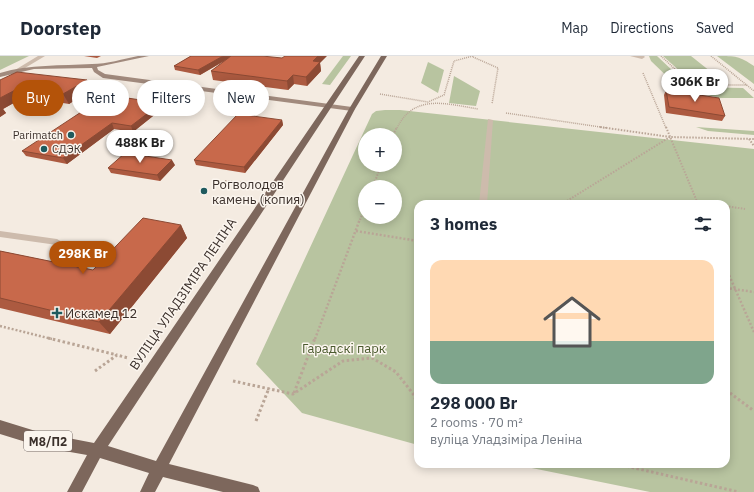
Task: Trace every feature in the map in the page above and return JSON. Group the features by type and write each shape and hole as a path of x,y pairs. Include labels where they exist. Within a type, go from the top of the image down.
{"main road":[{"name":"ВУЛІЦА УЛАДЗІМІРА ЛЕНІНА","path":"74,492 97,450 362,56"},
{"path":"147,492 352,109 384,56"},
{"name":"М8/П2","path":"0,427 42,440 97,450 160,469"},
{"path":"160,469 253,492"}],"street":[{"path":"18,70 42,56"},
{"path":"0,75 18,70 94,66 146,56"},
{"path":"633,56 639,57"},
{"path":"94,66 96,71 103,76 352,109"},
{"path":"483,200 490,120"},
{"path":"0,234 57,242"}],"path":[{"path":"661,56 692,85 747,85"},
{"path":"711,56 754,91"},
{"path":"396,128 397,124 411,108 444,95 454,61 473,57 498,68 490,120"},
{"path":"639,57 670,137 697,200"},
{"path":"379,94 670,137 754,139"},
{"path":"568,200 670,137"},
{"path":"749,139 754,146"},
{"path":"224,181 245,183"},
{"path":"730,207 745,209"},
{"path":"294,394 359,224"},
{"path":"356,231 414,240"},
{"path":"730,277 754,332"},
{"path":"730,288 754,292"},
{"path":"0,326 128,358"},
{"path":"95,371 117,355"},
{"path":"233,381 294,394 343,361 372,358 396,372 414,395"},
{"path":"256,422 269,388"},
{"path":"730,393 754,411"},
{"path":"634,468 739,492"}],"green space":[{"path":"0,56 29,56 0,70"},
{"path":"343,56 351,56 330,85 322,84"},
{"path":"649,56 657,56 690,87 743,88 754,98 719,98 678,87 651,61"},
{"path":"663,56 691,56 725,83 693,83"},
{"path":"717,56 737,57 754,66 754,84"},
{"path":"428,62 444,70 438,93 421,83"},
{"path":"454,76 480,91 476,106 449,103"},
{"name":"Гарадскі парк","path":"400,110 754,149 754,492 650,492 532,468 730,468 730,200 414,200 414,444 302,413 256,364 358,144 358,172 402,172 402,128 366,128 372,114 376,111"},
{"path":"696,127 754,131 754,135 708,131"}],"building":[{"path":"191,56 223,56 198,70 174,66"},
{"path":"231,56 262,56 282,58 285,56 318,56 313,61 320,62 306,77 293,75 287,81 211,71"},
{"path":"17,72 87,80 72,80 72,89 64,93 64,80 12,80 12,92 0,98 0,80"},
{"path":"666,90 719,98 725,116 669,107"},
{"path":"129,98 137,99 137,116 144,116 131,126 112,123 63,158 22,151 75,116 129,116"},
{"path":"236,116 253,116 282,120 244,167 194,160"},
{"path":"125,153 172,160 157,175 108,168"},
{"path":"143,218 181,225 99,322 0,298 0,251 93,270"}],"place":[{"name":"Parimatch","path":"71,135"},
{"name":"СДЭК","path":"44,149"},
{"name":"Рогволодов камень (копия)","path":"204,191"},
{"name":"Искамед 12","path":"57,313"}]}
